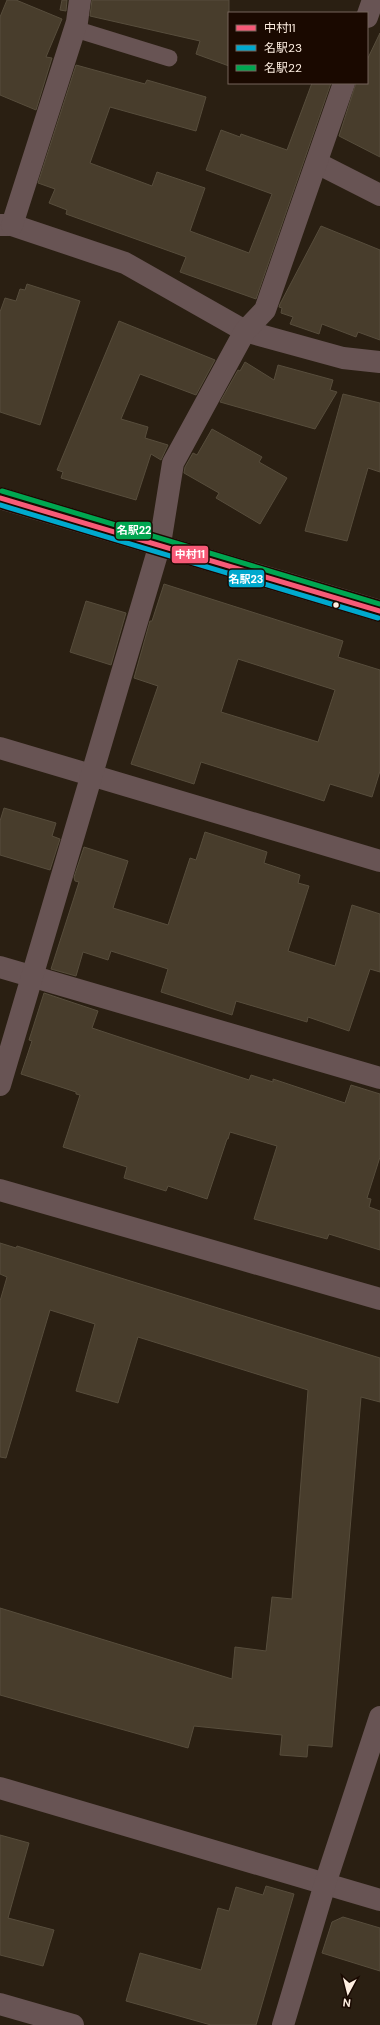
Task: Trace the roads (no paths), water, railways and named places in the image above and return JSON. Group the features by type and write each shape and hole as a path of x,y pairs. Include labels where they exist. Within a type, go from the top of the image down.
{"street":[{"path":"80,0 75,29 6,225 125,263 245,331 344,358 380,362"},
{"path":"368,14 373,0"},
{"path":"0,1085 160,544 173,463 245,331 265,310 344,84"},
{"path":"317,164 380,195"},
{"path":"0,498 160,544 380,611"},
{"path":"0,748 380,861"},
{"path":"0,967 380,1078"},
{"path":"0,1190 380,1298"},
{"path":"283,2025 325,1884 380,1717"},
{"path":"0,1788 380,1900"},
{"path":"0,2004 73,2025"}],"lane":[{"path":"75,29 169,58"}]}
